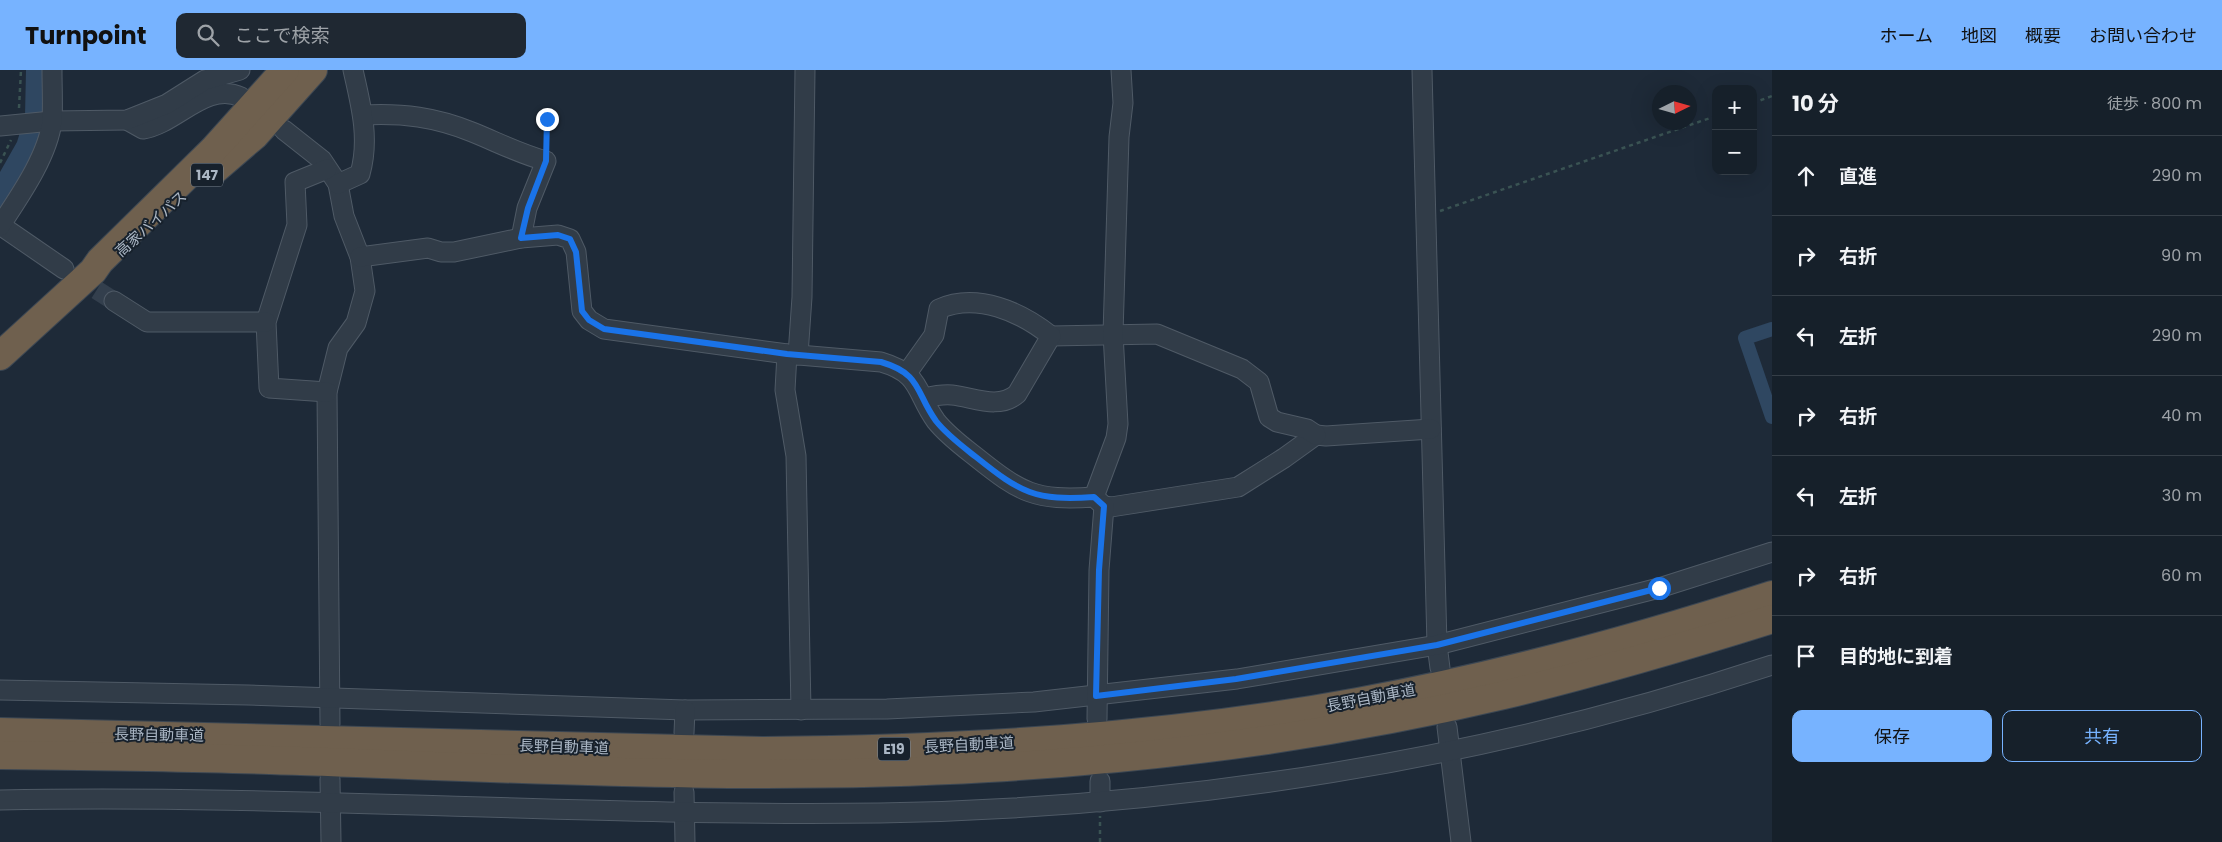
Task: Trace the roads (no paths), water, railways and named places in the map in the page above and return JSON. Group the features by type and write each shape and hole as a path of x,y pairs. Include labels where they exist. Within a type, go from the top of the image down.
{"highway":[{"name":"高家バイパス","path":"0,356 93,271 100,261 213,150 285,70"},
{"name":"高家バイパス","path":"93,271 104,266 161,214 249,140 283,106 314,70"},
{"name":"長野自動車道","path":"0,732 763,751 877,750 987,745 1099,736 1229,721 1358,702 1577,654 1670,628 1772,595"},
{"name":"長野自動車道","path":"0,755 268,760 575,772 878,773 990,768 1106,759 1220,746 1360,724 1500,696 1678,649 1772,619"}],"street":[{"path":"52,70 48,139 41,156 0,225 64,269"},
{"path":"13,124 127,120 167,104 205,80 240,70"},
{"path":"338,184 360,174 365,157 363,115 353,70"},
{"path":"801,710 796,456 785,390 802,297 805,70"},
{"path":"1097,719 1099,501 1118,424 1113,334 1118,137 1123,103 1121,70"},
{"path":"1422,70 1437,645 1440,668"},
{"path":"127,120 143,129 156,127 165,120 218,92 231,92 241,97"},
{"path":"363,115 400,114 439,121 472,131 522,154 546,161 528,208 521,238"},
{"path":"284,130 322,160 338,184 344,216 360,256 365,291 356,323 338,348 328,392 330,724"},
{"path":"327,169 296,182 298,224 266,322 269,388 328,392"},
{"path":"360,256 428,248 440,252 454,252 521,238 558,235 570,239 576,252 582,311 589,320 604,329 792,354 881,362 895,366 907,373 917,384 936,420 952,438 1007,482 1021,490 1042,496 1099,501 1111,507 1238,487 1316,435"},
{"path":"114,301 148,322 266,322"},
{"path":"907,373 934,336 940,309 950,304 971,302 988,304 1022,316 1051,336 1157,334 1242,370 1259,382 1269,417 1277,422 1307,429 1316,435 1326,436 1431,429"},
{"path":"924,398 943,394 985,402 1010,400 1017,394 1051,336"},
{"path":"0,690 238,694 330,699 684,710 907,708 1034,702 1236,679 1437,645 1659,588 1772,552"},
{"path":"0,800 185,800 685,814 883,813 1100,802 1278,781 1450,751 1498,741 1664,699 1772,665"},
{"path":"684,710 684,733"},
{"path":"1447,727 1461,842"},
{"path":"330,779 331,842"},
{"path":"1100,781 1100,802"},
{"path":"684,792 684,842"}],"water":[{"path":"26,70 47,70 45,115 36,149 0,212 0,172 17,142 25,116"}],"waterway":[{"path":"1772,329 1745,338 1772,417"}],"tunnel":[{"path":"73,275 114,301"}]}
